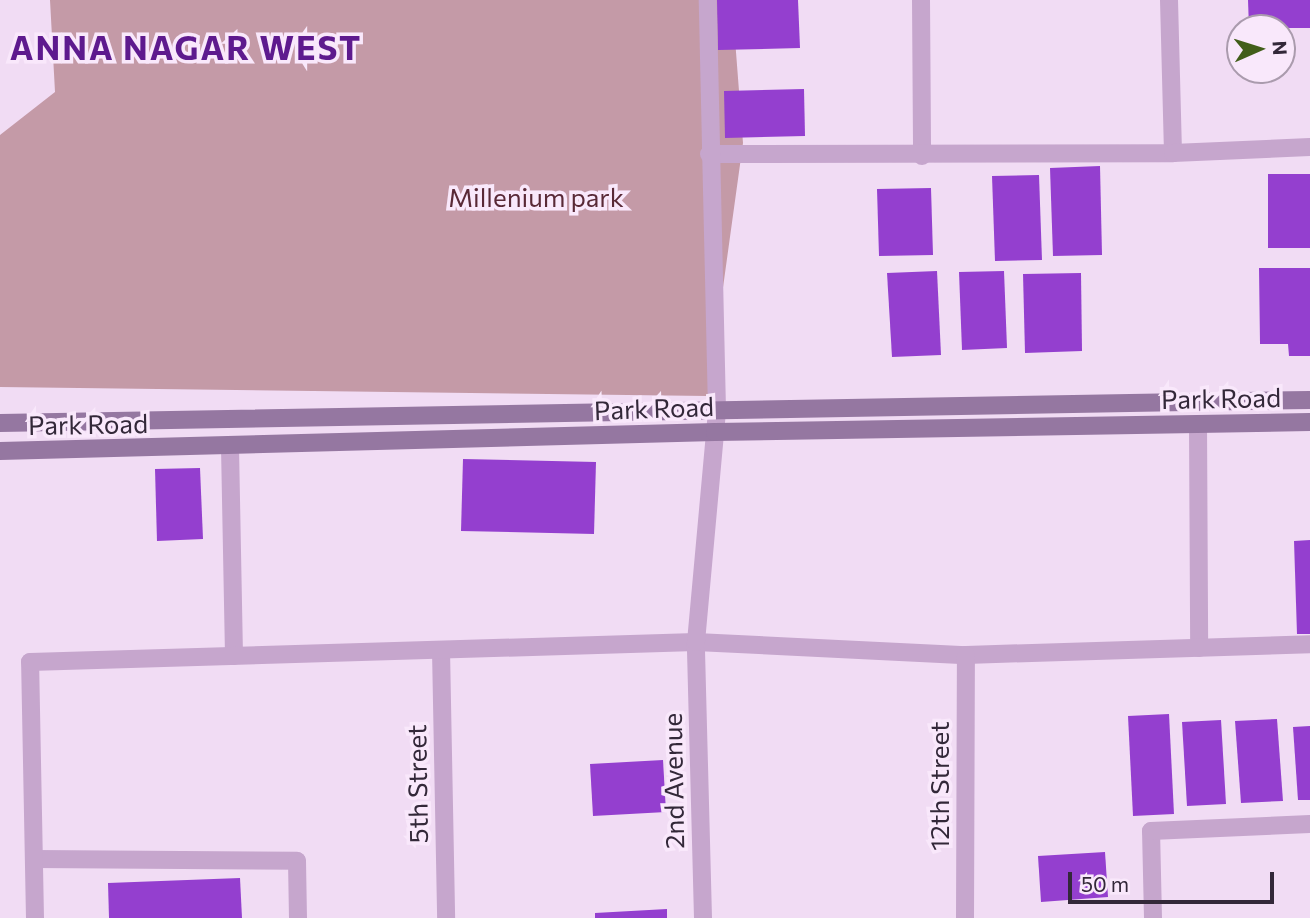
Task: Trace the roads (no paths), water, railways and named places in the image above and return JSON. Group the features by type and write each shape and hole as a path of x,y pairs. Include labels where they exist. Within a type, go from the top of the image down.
{"street":[{"name":"2nd Avenue","path":"703,918 696,642 717,410 709,154 708,0"},
{"path":"921,0 922,156"},
{"path":"1169,0 1173,153"},
{"path":"709,154 922,156 1173,153 1310,147"},
{"name":"Park Road","path":"0,423 1310,400"},
{"name":"Park Road","path":"0,452 715,432 1310,422"},
{"path":"1198,424 1199,648"},
{"path":"230,447 234,656"},
{"path":"35,918 30,662 696,642 966,655 1310,643"},
{"name":"5th Street","path":"441,650 446,918"},
{"name":"12th Street","path":"965,918 966,655"},
{"path":"1153,918 1151,831 1310,824"},
{"path":"34,859 297,861 298,918"}],"district":[{"name":"ANNA NAGAR WEST","path":"186,47"}],"park label":[{"name":"Millenium park","path":"536,197"}]}
